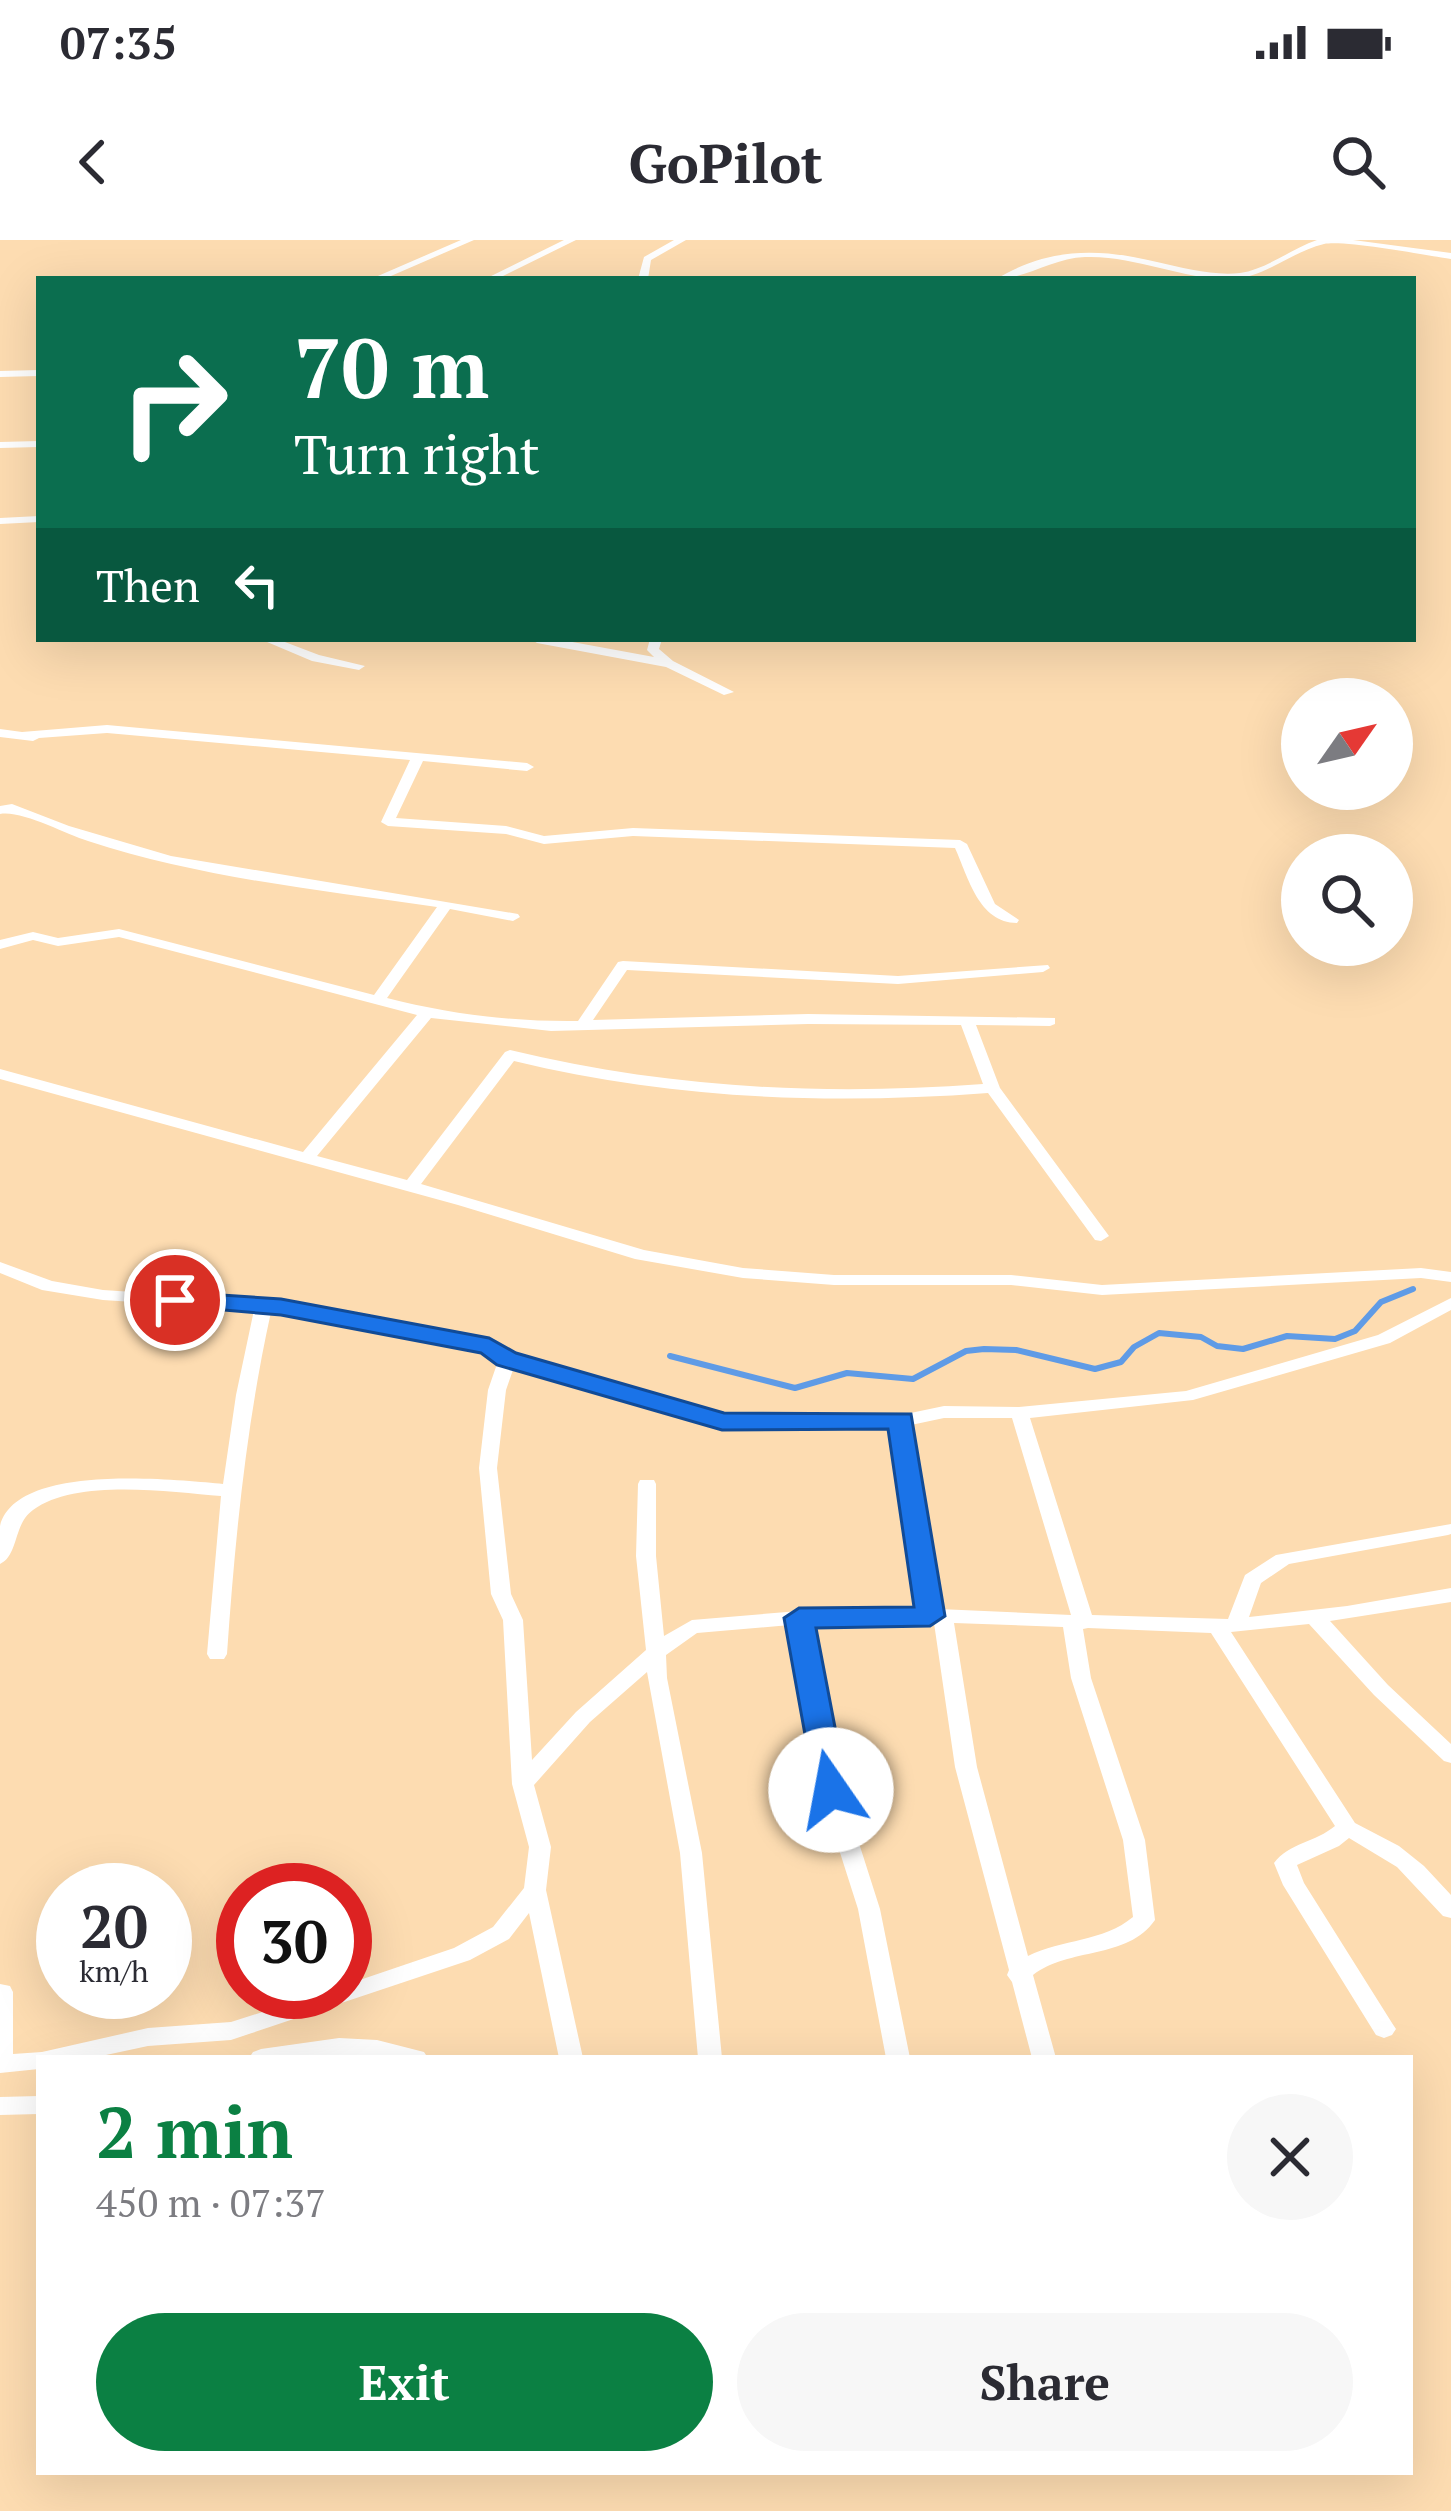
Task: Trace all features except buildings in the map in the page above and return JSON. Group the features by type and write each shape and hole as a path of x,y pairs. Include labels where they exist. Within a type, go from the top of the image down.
{"street":[{"path":"383,276 470,240"},
{"path":"496,276 571,240"},
{"path":"644,276 647,259 681,240"},
{"path":"1008,276 1044,261 1096,254 1186,273 1239,276 1257,272 1302,244 1331,240 1451,252"},
{"path":"1406,240 1451,252"},
{"path":"0,374 36,373"},
{"path":"0,446 36,445"},
{"path":"0,521 36,519"},
{"path":"274,642 316,658 359,666"},
{"path":"553,642 669,664 728,692"},
{"path":"655,642 653,650 669,664"},
{"path":"25,735 106,729 527,767"},
{"path":"0,733 73,744"},
{"path":"418,757 388,813 388,822 506,830 544,840 633,832 961,844 989,906 1012,920"},
{"path":"0,810 12,808 112,848 267,881 513,917"},
{"path":"379,999 446,904"},
{"path":"0,945 33,936 58,942 119,933 427,1013 551,1026 1050,1021"},
{"path":"584,1023 623,965 898,980 1043,968"},
{"path":"306,1158 427,1013"},
{"path":"966,1019 992,1088 1101,1236"},
{"path":"411,1187 510,1055 620,1079 793,1097 992,1088"},
{"path":"0,1074 641,1255 743,1273 834,1280 1011,1280 1102,1290 1421,1273 1451,1277"},
{"path":"0,1267 48,1286 103,1295 263,1310 281,1307 369,1320 489,1346 507,1359 722,1421 901,1420 977,1409 1019,1414 1187,1396 1384,1339 1451,1303"},
{"path":"217,1654 228,1490 263,1310"},
{"path":"507,1359 497,1390 488,1468 501,1594 513,1620 523,1784 541,1847 535,1890 570,2055"},
{"path":"1018,1975 1046,1952 1118,1938 1133,1932 1144,1920 1134,1840 1081,1678 1078,1623 1019,1414"},
{"path":"901,1420 966,1766 1018,1975 1043,2055"},
{"path":"646,1484 646,1556 656,1652 671,1766 691,1853 710,2055"},
{"path":"0,1558 10,1523 23,1506 44,1494 115,1487 228,1490"},
{"path":"1227,1626 1252,1580 1283,1559 1448,1528"},
{"path":"523,1784 583,1717 656,1652 692,1627 799,1618 937,1616 1227,1626 1451,1595"},
{"path":"1314,1617 1451,1756"},
{"path":"799,1618 831,1790 869,1909 897,2055"},
{"path":"1227,1626 1346,1828 1392,1849 1420,1872 1451,1910"},
{"path":"1346,1828 1325,1846 1290,1856 1285,1863 1384,2029"},
{"path":"64,2055 148,2037 231,2031 462,1954 501,1933 535,1890"},
{"path":"2,1992 1,2064 36,2060"},
{"path":"275,2055 311,2047 380,2047 406,2055"},
{"path":"0,2106 36,2105"}],"waterway":[{"path":"670,1356 795,1388 847,1373 913,1379 966,1351 984,1349 1016,1350 1095,1369 1121,1362 1134,1347 1159,1333 1201,1337 1217,1346 1243,1349 1287,1336 1335,1339 1355,1331 1381,1302 1413,1289"}],"route":[{"path":"175,1300 263,1310 281,1307 489,1346 507,1359 722,1421 901,1420 930,1616 799,1618 831,1790"}]}
